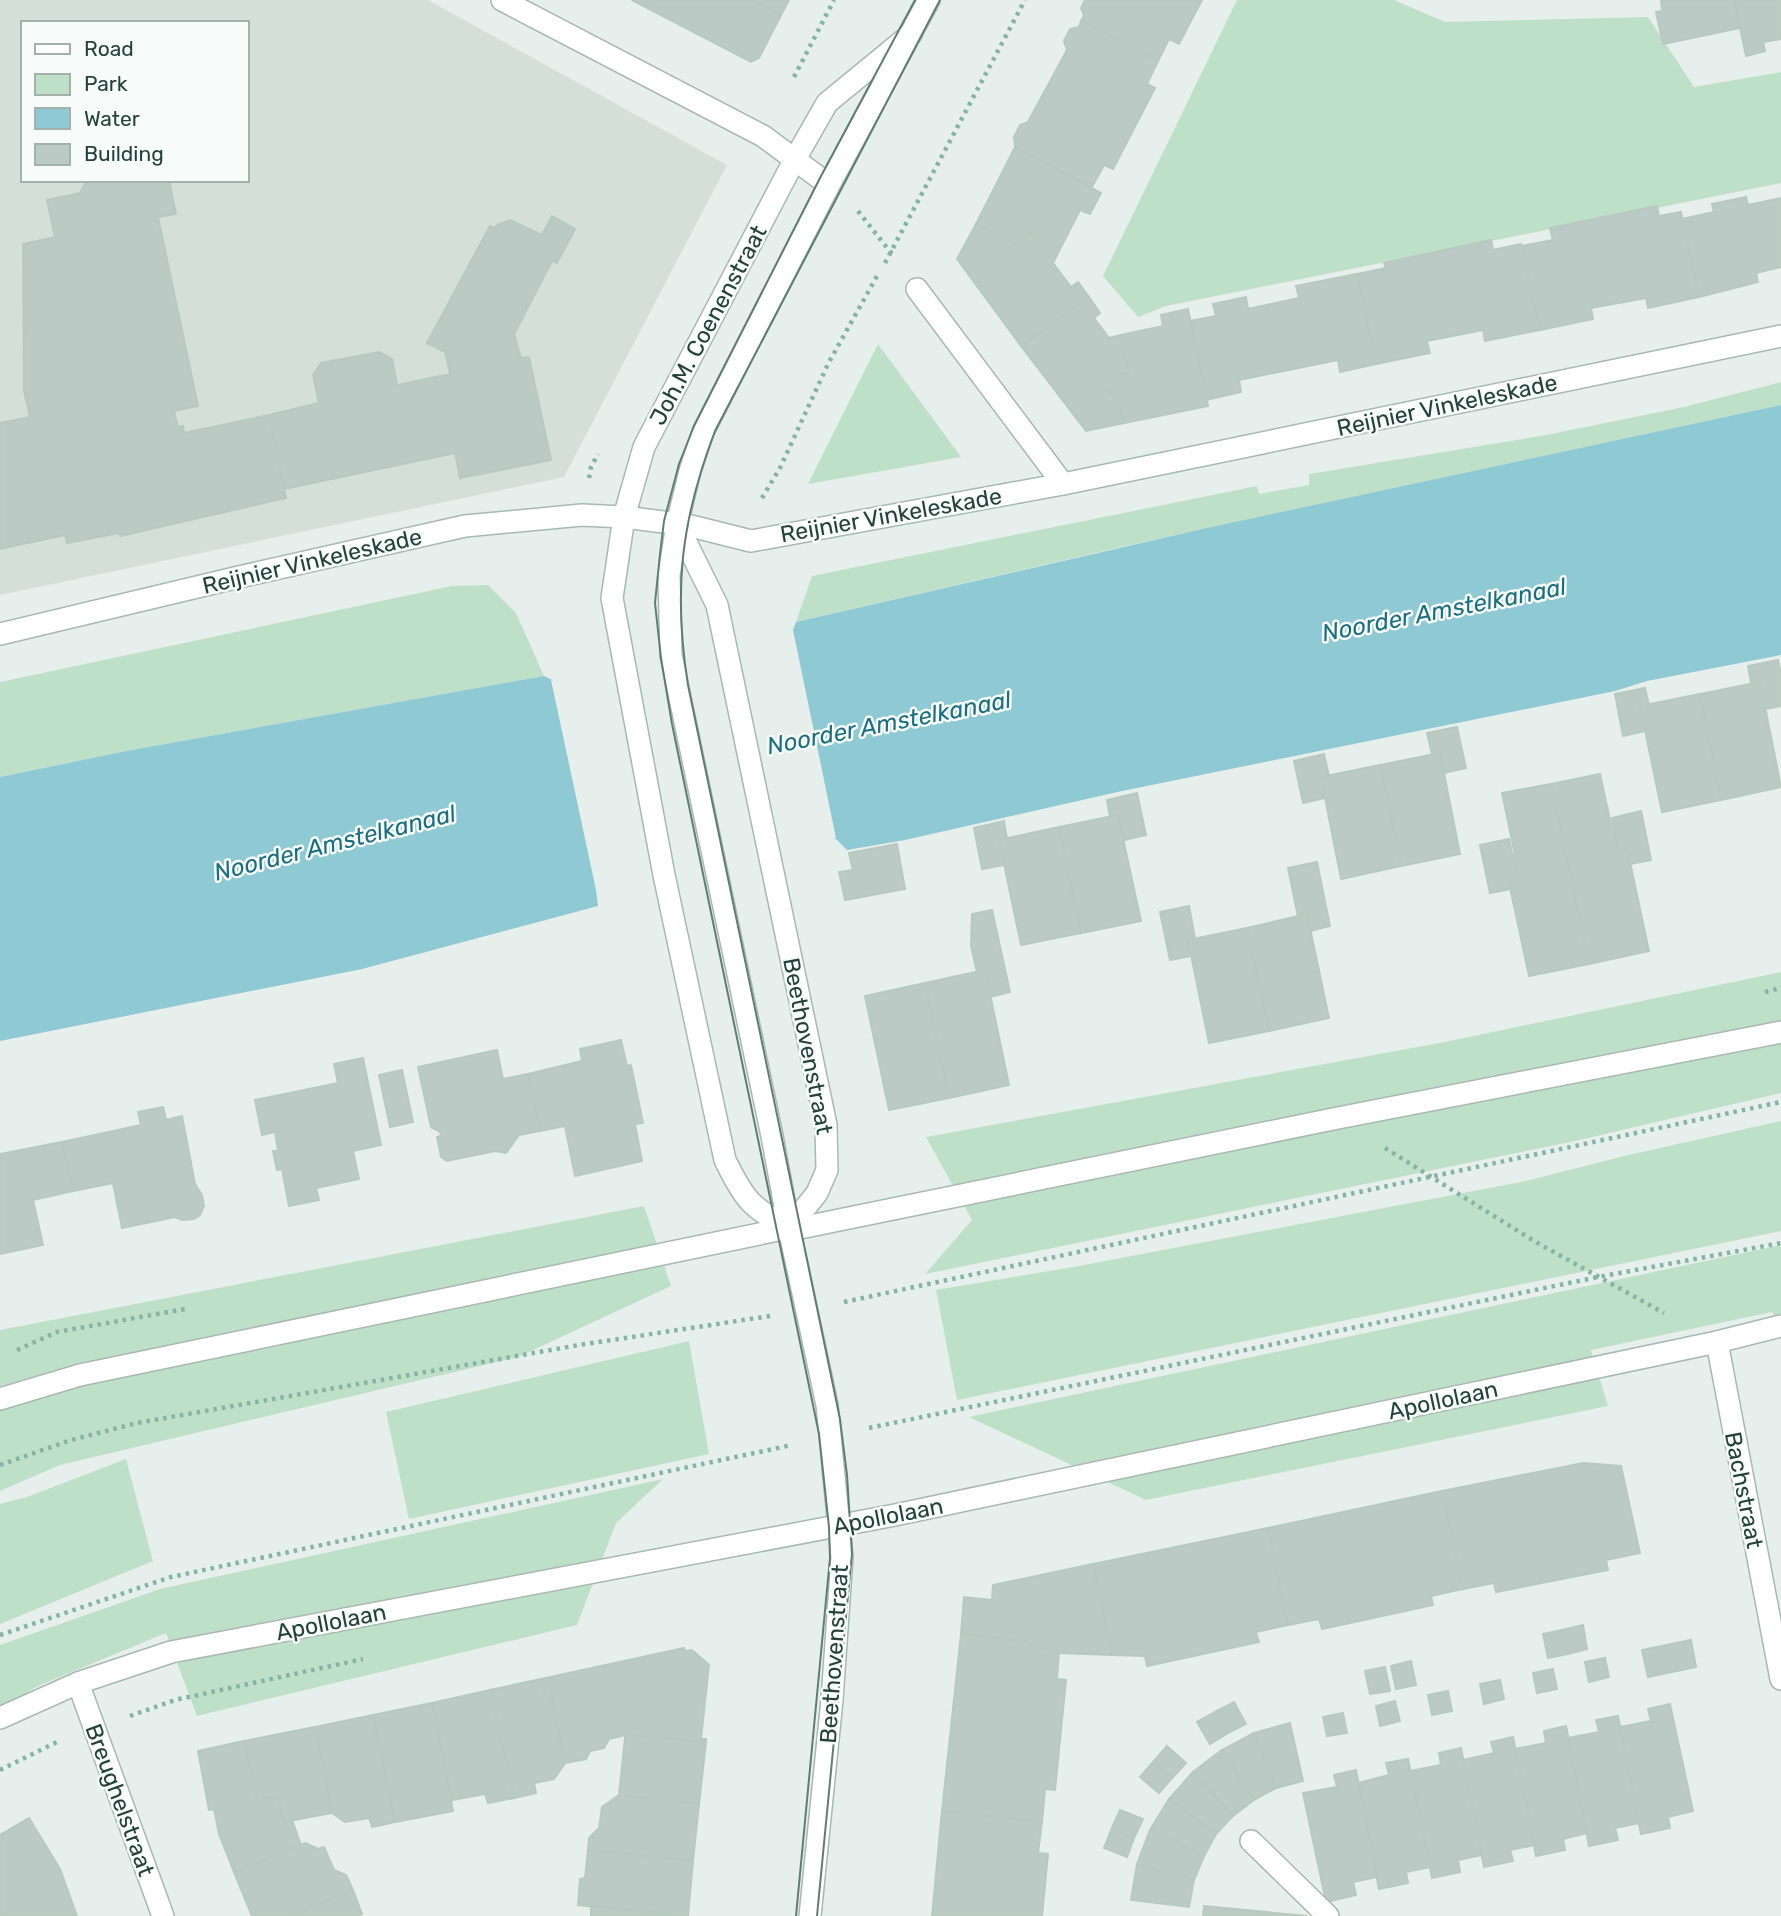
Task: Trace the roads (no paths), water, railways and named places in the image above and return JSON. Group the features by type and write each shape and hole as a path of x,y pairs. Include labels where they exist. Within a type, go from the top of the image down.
{"street":[{"path":"502,0 763,136 829,185"},
{"name":"Joh.M. Coenenstraat","path":"714,865 671,655 669,575 677,524 690,471 703,432 829,185 929,0"},
{"name":"Joh.M. Coenenstraat","path":"789,1228 754,1208 741,1193 725,1160 664,875 612,598 624,517 644,447 794,159 827,103 911,34"},
{"path":"917,289 1063,484"},
{"name":"Reijnier Vinkeleskade","path":"0,634 465,526 582,515 624,517 677,524 751,541 1063,484 1781,336"},
{"name":"Beethovenstraat","path":"677,524 717,605 826,1125 827,1170 817,1193 789,1228"},
{"name":"Beethovenstraat","path":"714,865 827,1405 840,1525 842,1557 835,1663 810,1916"},
{"path":"0,1399 80,1375 789,1228 1781,1032"},
{"name":"Apollolaan","path":"0,1718 78,1683 171,1652 979,1498 1717,1342 1781,1326"},
{"name":"Bachstraat","path":"1717,1342 1781,1679"},
{"name":"Breughelstraat","path":"78,1683 163,1916"},
{"path":"1251,1842 1328,1916"}],"water":[{"name":"Noorder Amstelkanaal","path":"1781,405 1781,655 1122,791 905,840 847,850 831,837 649,874 596,890 598,906 362,969 0,1041 0,777 126,751 544,676 563,685 785,635 793,630 796,622 1207,528"}],"tram line":[{"path":"796,1916 830,1558 829,1527 819,1434 672,724 655,603 664,521 679,464 694,426 820,178 915,0"},
{"path":"817,1916 852,1554 847,1475 840,1419 688,685 683,651 681,587 683,556 694,495 715,431 940,0"}]}
